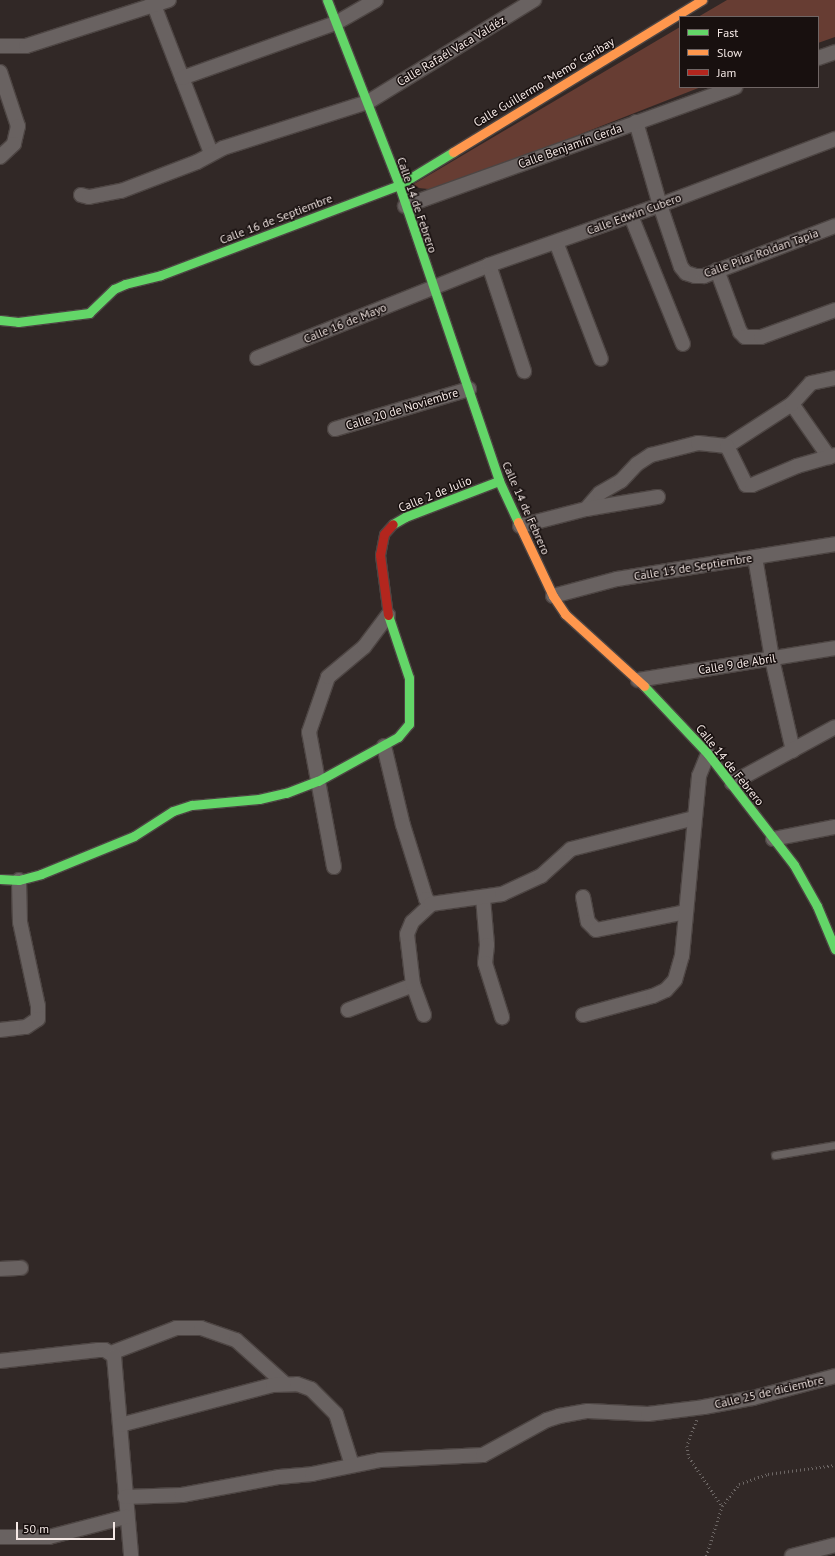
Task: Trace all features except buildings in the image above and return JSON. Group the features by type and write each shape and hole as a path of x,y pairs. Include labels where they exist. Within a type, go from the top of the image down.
{"street":[{"path":"0,46 26,46 153,3 169,0"},
{"name":"Calle 14 de Febrero","path":"327,0 368,102 399,185 499,481 553,596 565,614 638,680 708,754 732,783 794,865 832,930 835,949"},
{"path":"182,78 336,23 376,0"},
{"name":"Calle Rafaél Vaca Valdéz","path":"81,195 94,197 121,191 197,162 211,153 368,102 534,0"},
{"name":"Calle Guillermo \"Memo\" Garibay","path":"399,185 695,2"},
{"path":"153,3 211,153"},
{"path":"819,58 835,52"},
{"path":"0,72 18,126 14,144 0,157"},
{"name":"Calle Benjamín Cerda","path":"405,206 732,88"},
{"path":"636,122 660,206"},
{"name":"Calle Edwin Cubero","path":"433,288 489,265 660,206 835,139"},
{"name":"Calle 16 de Septiembre","path":"0,320 18,322 89,313 114,289 161,275 399,185"},
{"name":"Calle Pilar Roldan Tapia","path":"660,206 681,267 686,273 695,276 704,276 835,226"},
{"path":"631,216 683,344"},
{"path":"556,242 601,359"},
{"path":"489,265 524,371"},
{"path":"717,270 740,332 752,338 770,335 835,310"},
{"name":"Calle 16 de Mayo","path":"257,358 433,288"},
{"path":"586,509 600,493 621,481 636,464 651,455 698,443 727,446 792,404 811,383 835,378"},
{"name":"Calle 20 de Noviembre","path":"336,429 469,389"},
{"path":"727,446 746,485 752,485 797,466 832,456 792,404"},
{"name":"Calle 2 de Julio","path":"388,615 380,555 384,534 392,524 405,517 499,481"},
{"path":"520,526 586,509 658,497"},
{"name":"Calle 13 de Septiembre","path":"553,596 617,579 835,544"},
{"path":"755,557 772,659 793,750"},
{"path":"0,879 20,880 134,836 173,811 211,802 259,799 286,793 318,781 384,746 406,730 409,724 411,704 408,668 388,615"},
{"path":"334,867 309,732 328,677 364,647 388,615"},
{"name":"Calle 9 de Abril","path":"638,680 835,648"},
{"path":"732,783 835,727"},
{"path":"384,746 403,825 426,899 431,904"},
{"path":"583,1015 666,990 680,971 699,776 708,754"},
{"path":"424,1015 413,986 407,934 412,922 431,904 483,898 502,894 542,876 571,849 694,818"},
{"path":"773,838 835,826"},
{"path":"0,1030 26,1027 38,1019 38,1006 20,922 20,880"},
{"path":"583,897 588,922 596,930 685,912"},
{"path":"483,898 487,945 485,963 502,1017"},
{"path":"348,1010 413,986"},
{"path":"0,1269 21,1268"},
{"path":"0,1361 98,1350 111,1353 176,1328 201,1328 236,1340 285,1384"},
{"path":"111,1353 115,1362 126,1517 131,1556"},
{"name":"Calle 25 de diciembre","path":"125,1497 182,1495 279,1477 312,1474 352,1464 410,1457 483,1455 547,1420 574,1413 648,1414 704,1407 753,1398 835,1376"},
{"path":"120,1426 285,1384 297,1384 311,1389 336,1414 352,1464"},
{"path":"0,1537 49,1536 126,1517"},
{"path":"792,1556 835,1545"}],"lane":[{"path":"776,1155 835,1145"}],"path":[{"path":"704,1407 690,1435 687,1446 689,1457 722,1506"},
{"path":"706,1556 722,1506 739,1484 768,1474 835,1465"}],"shaded area":[{"path":"727,0 835,0 835,37 819,43 819,16 700,16"},
{"path":"679,28 679,88 698,88 438,190 409,187"}],"traffic: fast":[{"path":"327,0 399,185 499,481 518,522"},
{"path":"0,320 18,322 89,313 114,289 125,284 161,275 399,185 453,152"},
{"path":"393,524 405,517 499,481"},
{"path":"0,879 19,880 41,874 134,836 173,811 192,805 259,799 286,793 318,781 398,737 409,724 409,678 388,615"},
{"path":"644,686 708,754 794,865 817,906 835,949"}],"traffic: slow":[{"path":"453,152 702,0"},
{"path":"518,522 553,596 565,614 644,686"}],"traffic: jam":[{"path":"388,615 380,555 384,534 393,524"}]}
